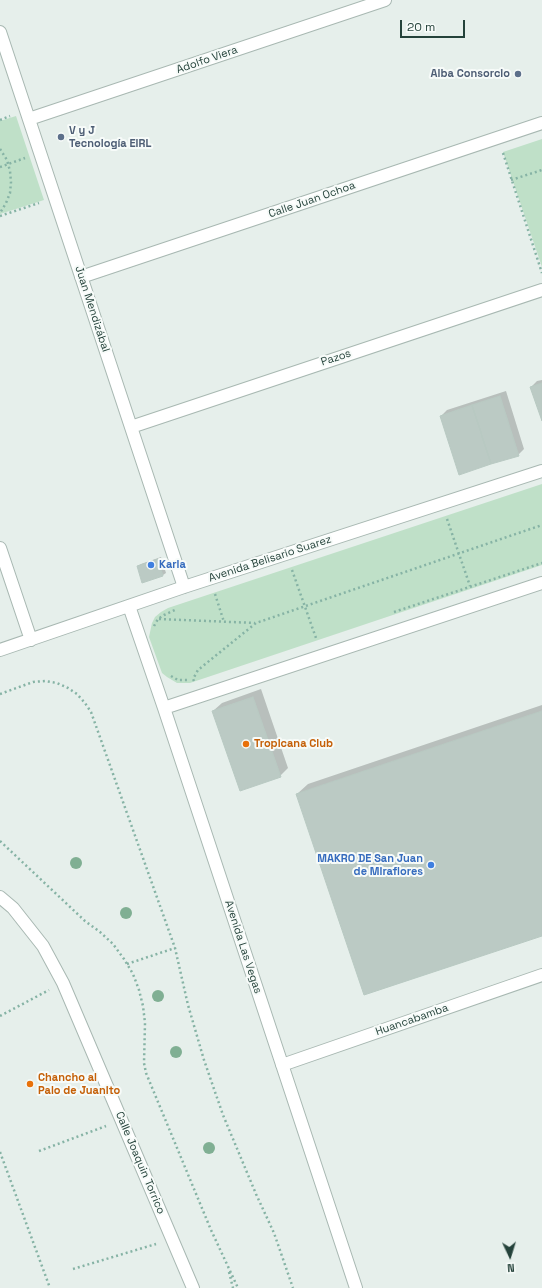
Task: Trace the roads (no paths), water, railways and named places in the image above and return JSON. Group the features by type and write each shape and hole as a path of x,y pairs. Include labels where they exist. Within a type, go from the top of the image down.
{"street":[{"name":"Adolfo Viera","path":"29,119 385,0"},
{"name":"Juan Mendizábal","path":"0,32 184,587"},
{"name":"Calle Juan Ochoa","path":"81,277 542,123"},
{"name":"Pazos","path":"131,427 542,290"},
{"name":"Avenida Belisario Suarez","path":"0,650 210,578 542,471"},
{"path":"0,548 31,640"},
{"path":"164,708 542,583"},
{"name":"Avenida Las Vegas","path":"129,606 356,1288"},
{"name":"Calle Joaquin Torrico","path":"0,897 13,908 43,946 63,983 193,1288"},
{"name":"Huancabamba","path":"282,1065 542,975"}],"place":[{"name":"Alba Consorcio","path":"518,74"},
{"name":"V y J Tecnología EIRL","path":"61,137"},
{"name":"Karla","path":"151,565"},
{"name":"Tropicana Club","path":"246,744"},
{"name":"MAKRO DE San Juan de Miraflores","path":"431,865"},
{"name":"Chancho al Palo de Juanito","path":"30,1084"}]}
